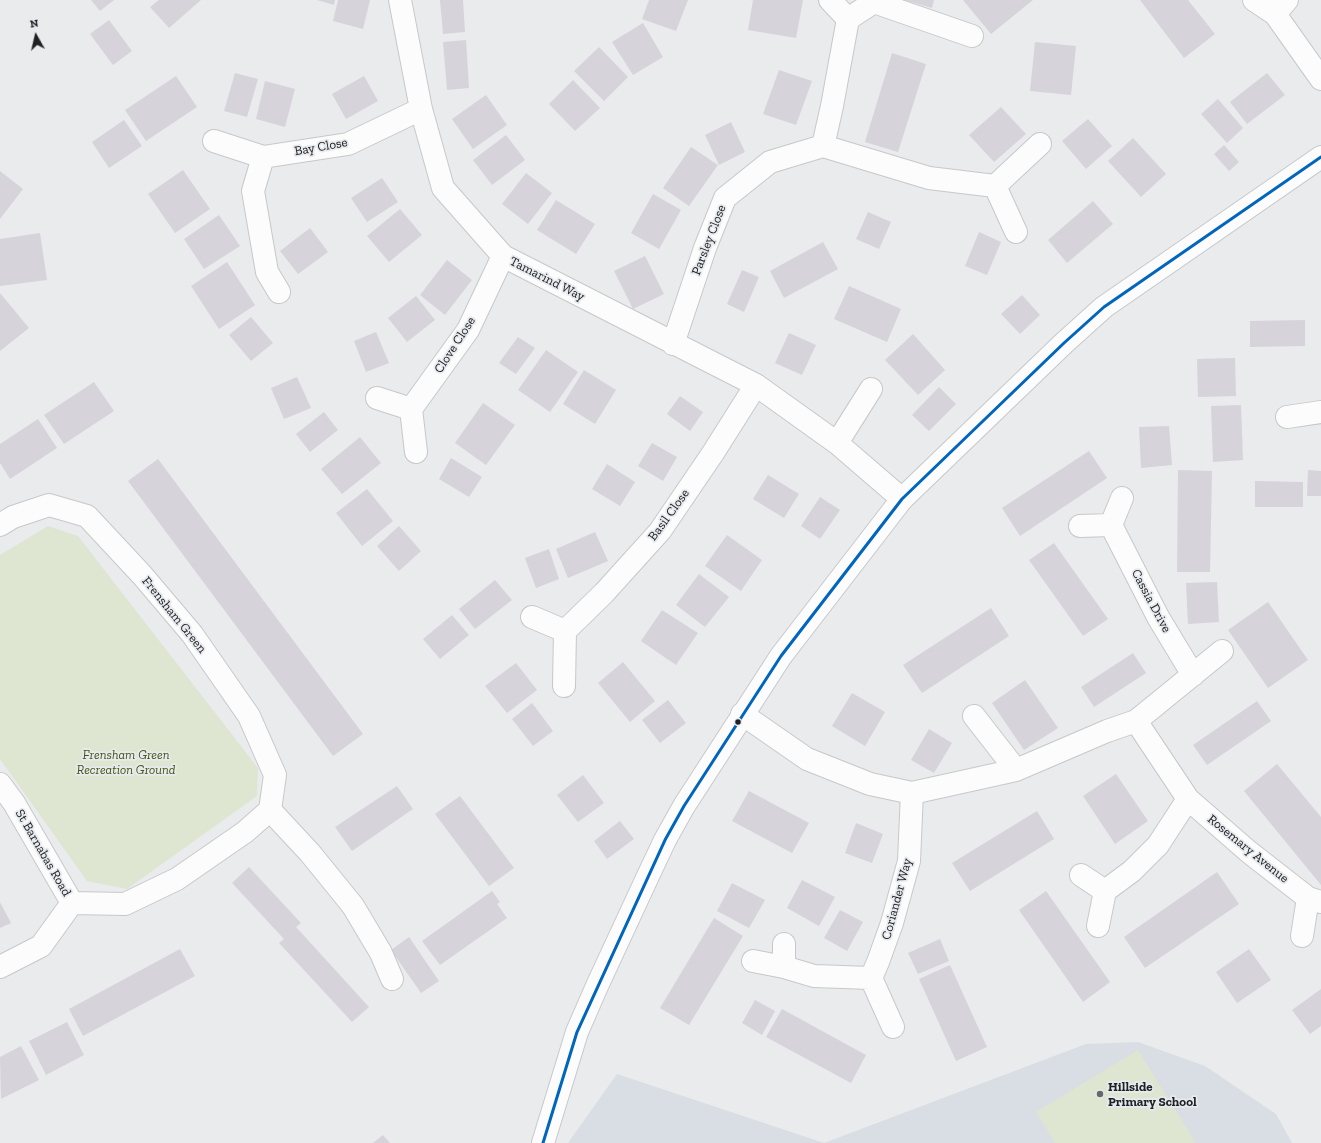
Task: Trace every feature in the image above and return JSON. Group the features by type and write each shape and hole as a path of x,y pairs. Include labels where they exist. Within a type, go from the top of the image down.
{"street":[{"name":"Tamarind Way","path":"400,0 421,109 443,188 503,256 756,385 837,443 902,499"},
{"path":"830,0 848,19"},
{"path":"1254,0 1281,7 1321,80"},
{"path":"972,36 874,2 848,19 823,146 929,178 995,186 1040,144"},
{"name":"Bay Close","path":"214,141 262,157 348,144 421,109"},
{"name":"Parsley Close","path":"673,344 705,248 725,198 770,162 823,146"},
{"path":"262,157 253,191 267,272 279,292"},
{"path":"543,1143 577,1032 648,876 684,806 742,714 781,656 902,499 1064,342 1104,307 1321,157"},
{"path":"995,186 1016,232"},
{"name":"Clove Close","path":"411,409 468,330 503,256"},
{"name":"Basil Close","path":"565,631 604,593 660,531 713,453 756,385"},
{"path":"837,443 871,389"},
{"path":"377,398 411,409 416,452"},
{"path":"1287,417 1321,412"},
{"path":"1080,526 1112,525 1122,498"},
{"name":"Frensham Green","path":"0,525 13,517 48,505 88,516 142,575 192,634 249,716 275,775 270,810"},
{"name":"Cassia Drive","path":"1112,525 1158,617 1193,675"},
{"path":"532,617 565,631 564,686"},
{"path":"742,714 807,759 870,784 912,793 1016,770 1107,731 1136,721 1222,651"},
{"path":"974,716 1016,770"},
{"name":"Rosemary Avenue","path":"1136,721 1188,800 1249,852 1315,900 1302,936"},
{"name":"St Barnabas Road","path":"0,784 14,803 72,903"},
{"name":"Coriander Way","path":"870,978 878,962 892,923 909,861 912,793"},
{"path":"1098,926 1105,891 1132,871 1158,845 1188,800"},
{"path":"0,967 41,946 72,903 125,904 178,879 245,832 270,810 310,853 353,906 381,953 392,978"},
{"path":"1081,875 1105,891"},
{"path":"784,944 784,967"},
{"path":"752,962 784,967 814,976 870,978 893,1027"}],"shaded area":[{"name":"Hillside Primary School","path":"1138,1042 1205,1066 1276,1114 1292,1143 824,1143 1086,1044"},
{"path":"617,1074 824,1143 568,1143"}],"green space":[{"name":"Frensham Green Recreation Ground","path":"48,526 78,536 258,768 257,796 127,889 87,881 0,759 0,555"},
{"path":"1138,1050 1196,1143 1055,1143 1036,1112"}],"building":[{"path":"91,0 114,0 100,11"},
{"path":"159,0 201,0 169,28 150,7"},
{"path":"317,0 335,0 334,5"},
{"path":"338,0 370,0 363,29 333,21"},
{"path":"440,0 463,0 465,32 443,34"},
{"path":"649,0 688,0 676,31 642,19"},
{"path":"753,0 803,0 796,38 748,30"},
{"path":"905,0 934,0 932,8"},
{"path":"963,0 1033,0 991,34"},
{"path":"1140,0 1188,0 1215,34 1184,58"},
{"path":"109,20 132,51 113,65 90,34"},
{"path":"643,23 663,57 633,75 612,42"},
{"path":"466,40 469,88 447,90 443,42"},
{"path":"1035,42 1076,46 1071,95 1030,91"},
{"path":"599,47 628,77 604,101 574,71"},
{"path":"892,53 926,64 898,152 865,142"},
{"path":"779,70 812,81 796,125 763,114"},
{"path":"235,73 258,79 247,117 224,111"},
{"path":"1267,73 1285,95 1247,124 1230,102"},
{"path":"176,76 197,107 146,141 125,110"},
{"path":"364,76 378,101 346,119 332,94"},
{"path":"573,80 600,108 575,131 549,104"},
{"path":"265,81 295,89 285,127 256,119"},
{"path":"486,95 507,125 473,149 452,119"},
{"path":"1218,99 1243,128 1227,143 1201,114"},
{"path":"1001,107 1026,134 994,162 969,135"},
{"path":"1088,119 1112,146 1086,169 1062,141"},
{"path":"124,120 142,146 109,168 92,142"},
{"path":"731,122 745,152 719,165 705,135"},
{"path":"506,135 525,160 492,185 473,160"},
{"path":"1133,138 1166,174 1141,197 1108,161"},
{"path":"1224,145 1239,162 1229,171 1214,154"},
{"path":"691,147 718,165 689,206 663,188"},
{"path":"183,170 210,209 175,233 148,194"},
{"path":"0,171 23,189 0,219"},
{"path":"526,173 552,193 528,224 502,204"},
{"path":"382,178 398,202 367,222 351,198"},
{"path":"653,194 681,210 659,249 631,233"},
{"path":"556,200 595,224 576,254 537,230"},
{"path":"1093,201 1113,224 1067,263 1048,240"},
{"path":"400,209 422,235 389,262 367,236"},
{"path":"868,212 891,222 879,249 856,239"},
{"path":"219,215 240,246 204,269 184,239"},
{"path":"310,228 328,252 298,274 280,251"},
{"path":"979,232 1001,242 987,275 965,266"},
{"path":"40,233 47,280 0,286 0,239"},
{"path":"823,242 838,269 784,298 770,271"},
{"path":"645,256 664,294 633,309 614,271"},
{"path":"447,260 472,280 445,315 420,295"},
{"path":"227,262 255,305 219,329 191,286"},
{"path":"742,270 759,277 744,312 727,304"},
{"path":"849,286 901,309 887,342 834,319"},
{"path":"0,293 29,328 0,351"},
{"path":"1022,295 1040,315 1020,334 1001,314"},
{"path":"416,296 435,320 407,342 388,318"},
{"path":"251,317 273,343 251,361 229,335"},
{"path":"1305,320 1305,346 1250,347 1250,321"},
{"path":"376,332 389,363 366,372 354,341"},
{"path":"789,333 816,345 802,375 775,363"},
{"path":"913,334 945,370 918,395 885,360"},
{"path":"518,337 535,348 516,374 499,363"},
{"path":"546,350 578,372 550,412 518,390"},
{"path":"1235,358 1236,396 1198,397 1197,359"},
{"path":"584,370 616,390 595,424 563,404"},
{"path":"297,377 311,408 284,419 271,388"},
{"path":"94,382 114,411 64,444 44,415"},
{"path":"939,387 956,404 929,431 912,415"},
{"path":"680,396 703,412 690,431 667,414"},
{"path":"483,403 515,425 486,465 455,443"},
{"path":"1241,405 1243,460 1213,462 1211,406"},
{"path":"324,412 338,430 310,452 296,434"},
{"path":"38,419 57,448 10,479 0,463 0,444"},
{"path":"1169,426 1172,465 1141,468 1139,427"},
{"path":"360,437 381,463 342,494 321,469"},
{"path":"652,443 677,457 663,481 638,466"},
{"path":"1089,451 1107,478 1020,536 1002,508"},
{"path":"451,458 482,477 469,497 439,479"},
{"path":"158,459 363,734 333,756 128,481"},
{"path":"607,464 635,482 620,506 592,489"},
{"path":"1178,470 1212,471 1210,572 1177,572"},
{"path":"1308,470 1321,471 1321,496 1307,496"},
{"path":"768,475 799,494 784,518 753,499"},
{"path":"1255,481 1303,482 1303,507 1255,507"},
{"path":"367,489 393,521 362,546 336,513"},
{"path":"820,497 840,510 820,539 801,526"},
{"path":"399,526 421,551 399,571 377,546"},
{"path":"595,532 608,561 568,578 556,549"},
{"path":"727,535 762,560 741,591 705,566"},
{"path":"1054,543 1108,619 1083,636 1029,560"},
{"path":"549,549 559,579 536,588 525,558"},
{"path":"699,574 729,597 705,627 676,605"},
{"path":"495,580 512,600 475,629 459,609"},
{"path":"1217,582 1219,622 1188,624 1186,583"},
{"path":"1268,602 1308,660 1268,688 1228,630"},
{"path":"991,608 1009,636 922,693 903,665"},
{"path":"662,610 698,633 676,665 641,641"},
{"path":"452,615 469,635 440,659 423,639"},
{"path":"1133,653 1146,673 1094,707 1081,687"},
{"path":"623,662 655,701 630,722 598,683"},
{"path":"516,663 537,690 507,713 485,686"},
{"path":"1025,680 1058,728 1024,750 992,703"},
{"path":"852,693 885,712 865,746 832,726"},
{"path":"668,700 686,723 660,743 642,720"},
{"path":"1257,701 1271,721 1207,765 1193,745"},
{"path":"532,703 553,731 533,746 512,719"},
{"path":"929,729 952,743 934,773 911,760"},
{"path":"1277,764 1321,817 1321,885 1244,791"},
{"path":"1116,774 1148,821 1115,844 1083,796"},
{"path":"583,775 604,803 578,822 557,795"},
{"path":"397,786 413,809 352,851 335,827"},
{"path":"749,791 809,823 792,853 732,821"},
{"path":"460,796 514,868 489,886 435,814"},
{"path":"1037,811 1054,839 970,891 952,863"},
{"path":"620,821 634,839 607,859 594,841"},
{"path":"856,823 883,834 872,863 845,853"},
{"path":"249,867 301,923 296,927 369,1007 352,1022 279,943 284,939 232,883"},
{"path":"1217,872 1239,904 1145,968 1124,937"},
{"path":"802,880 835,897 819,926 787,908"},
{"path":"732,883 765,900 749,928 717,911"},
{"path":"492,891 500,902 497,904 507,918 440,965 422,941"},
{"path":"1046,891 1110,982 1083,1002 1019,910"},
{"path":"0,902 11,923 0,928"},
{"path":"840,910 863,922 847,951 824,938"},
{"path":"714,918 743,936 689,1025 660,1008"},
{"path":"409,937 439,981 421,993 391,950"},
{"path":"940,939 949,961 918,974 908,953"},
{"path":"180,949 195,976 83,1036 69,1009"},
{"path":"1249,949 1271,980 1237,1003 1216,972"},
{"path":"950,965 987,1047 956,1061 919,979"},
{"path":"1321,989 1321,1026 1310,1034 1292,1010"},
{"path":"755,1000 775,1011 762,1035 742,1023"},
{"path":"782,1009 866,1055 851,1083 766,1037"},
{"path":"67,1022 84,1055 46,1075 29,1041"},
{"path":"21,1046 39,1080 1,1099 0,1057"},
{"path":"383,1135 390,1143 373,1143"}],"transit line":[{"path":"543,1143 577,1032 665,840 684,806 781,656 902,499 1064,343 1104,307 1321,157"}],"place":[{"name":"Hillside Primary School","path":"1100,1094"}]}
